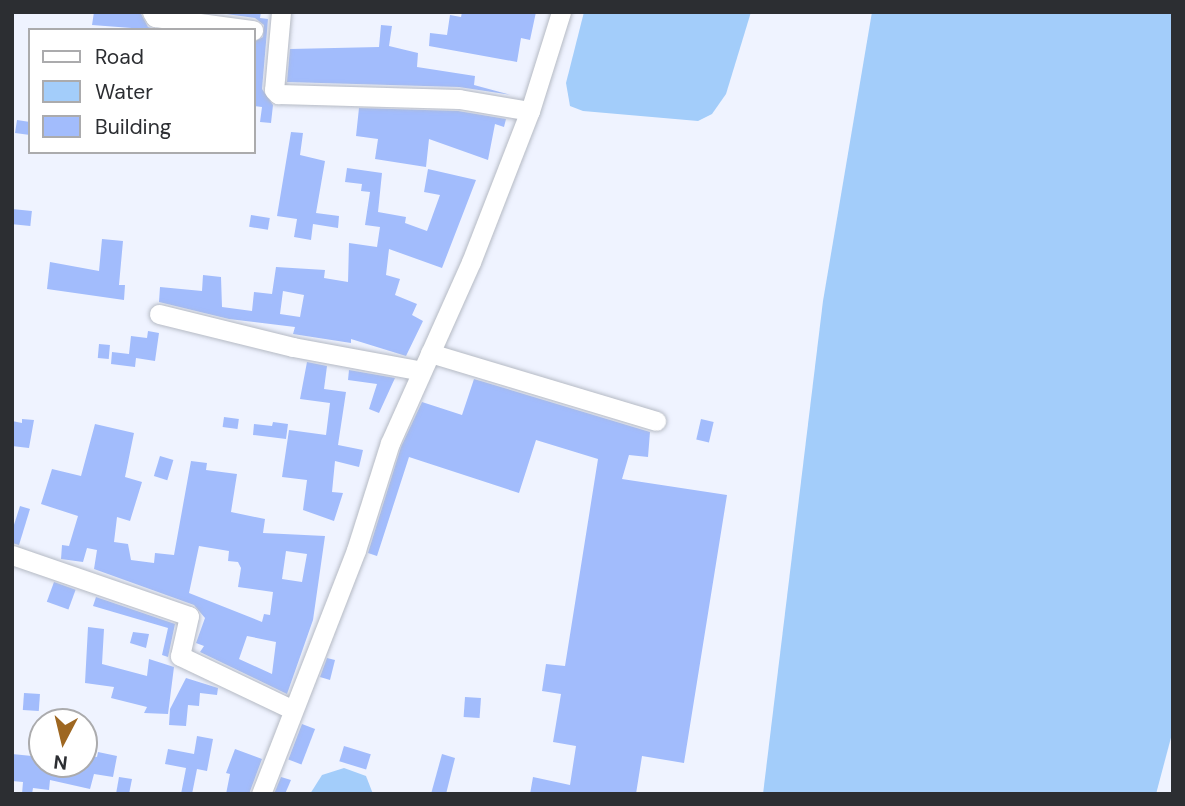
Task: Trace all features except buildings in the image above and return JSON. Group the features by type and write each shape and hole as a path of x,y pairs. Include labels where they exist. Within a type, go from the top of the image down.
{"street":[{"path":"152,12 155,17 238,28"},
{"path":"281,12 274,90 278,94 459,99 530,111"},
{"path":"261,794 291,709 426,362 530,111 561,12"},
{"path":"256,30 280,33"},
{"path":"159,314 293,347 426,362 656,421"},
{"path":"12,555 189,616 180,656 291,709"}],"water":[{"path":"584,12 751,12 726,94 712,114 698,121 583,111 570,106 566,83"},
{"path":"872,12 1173,12 1173,730 1156,794 763,794 823,301"},
{"path":"344,768 366,776 373,794 310,794 322,775"}]}
